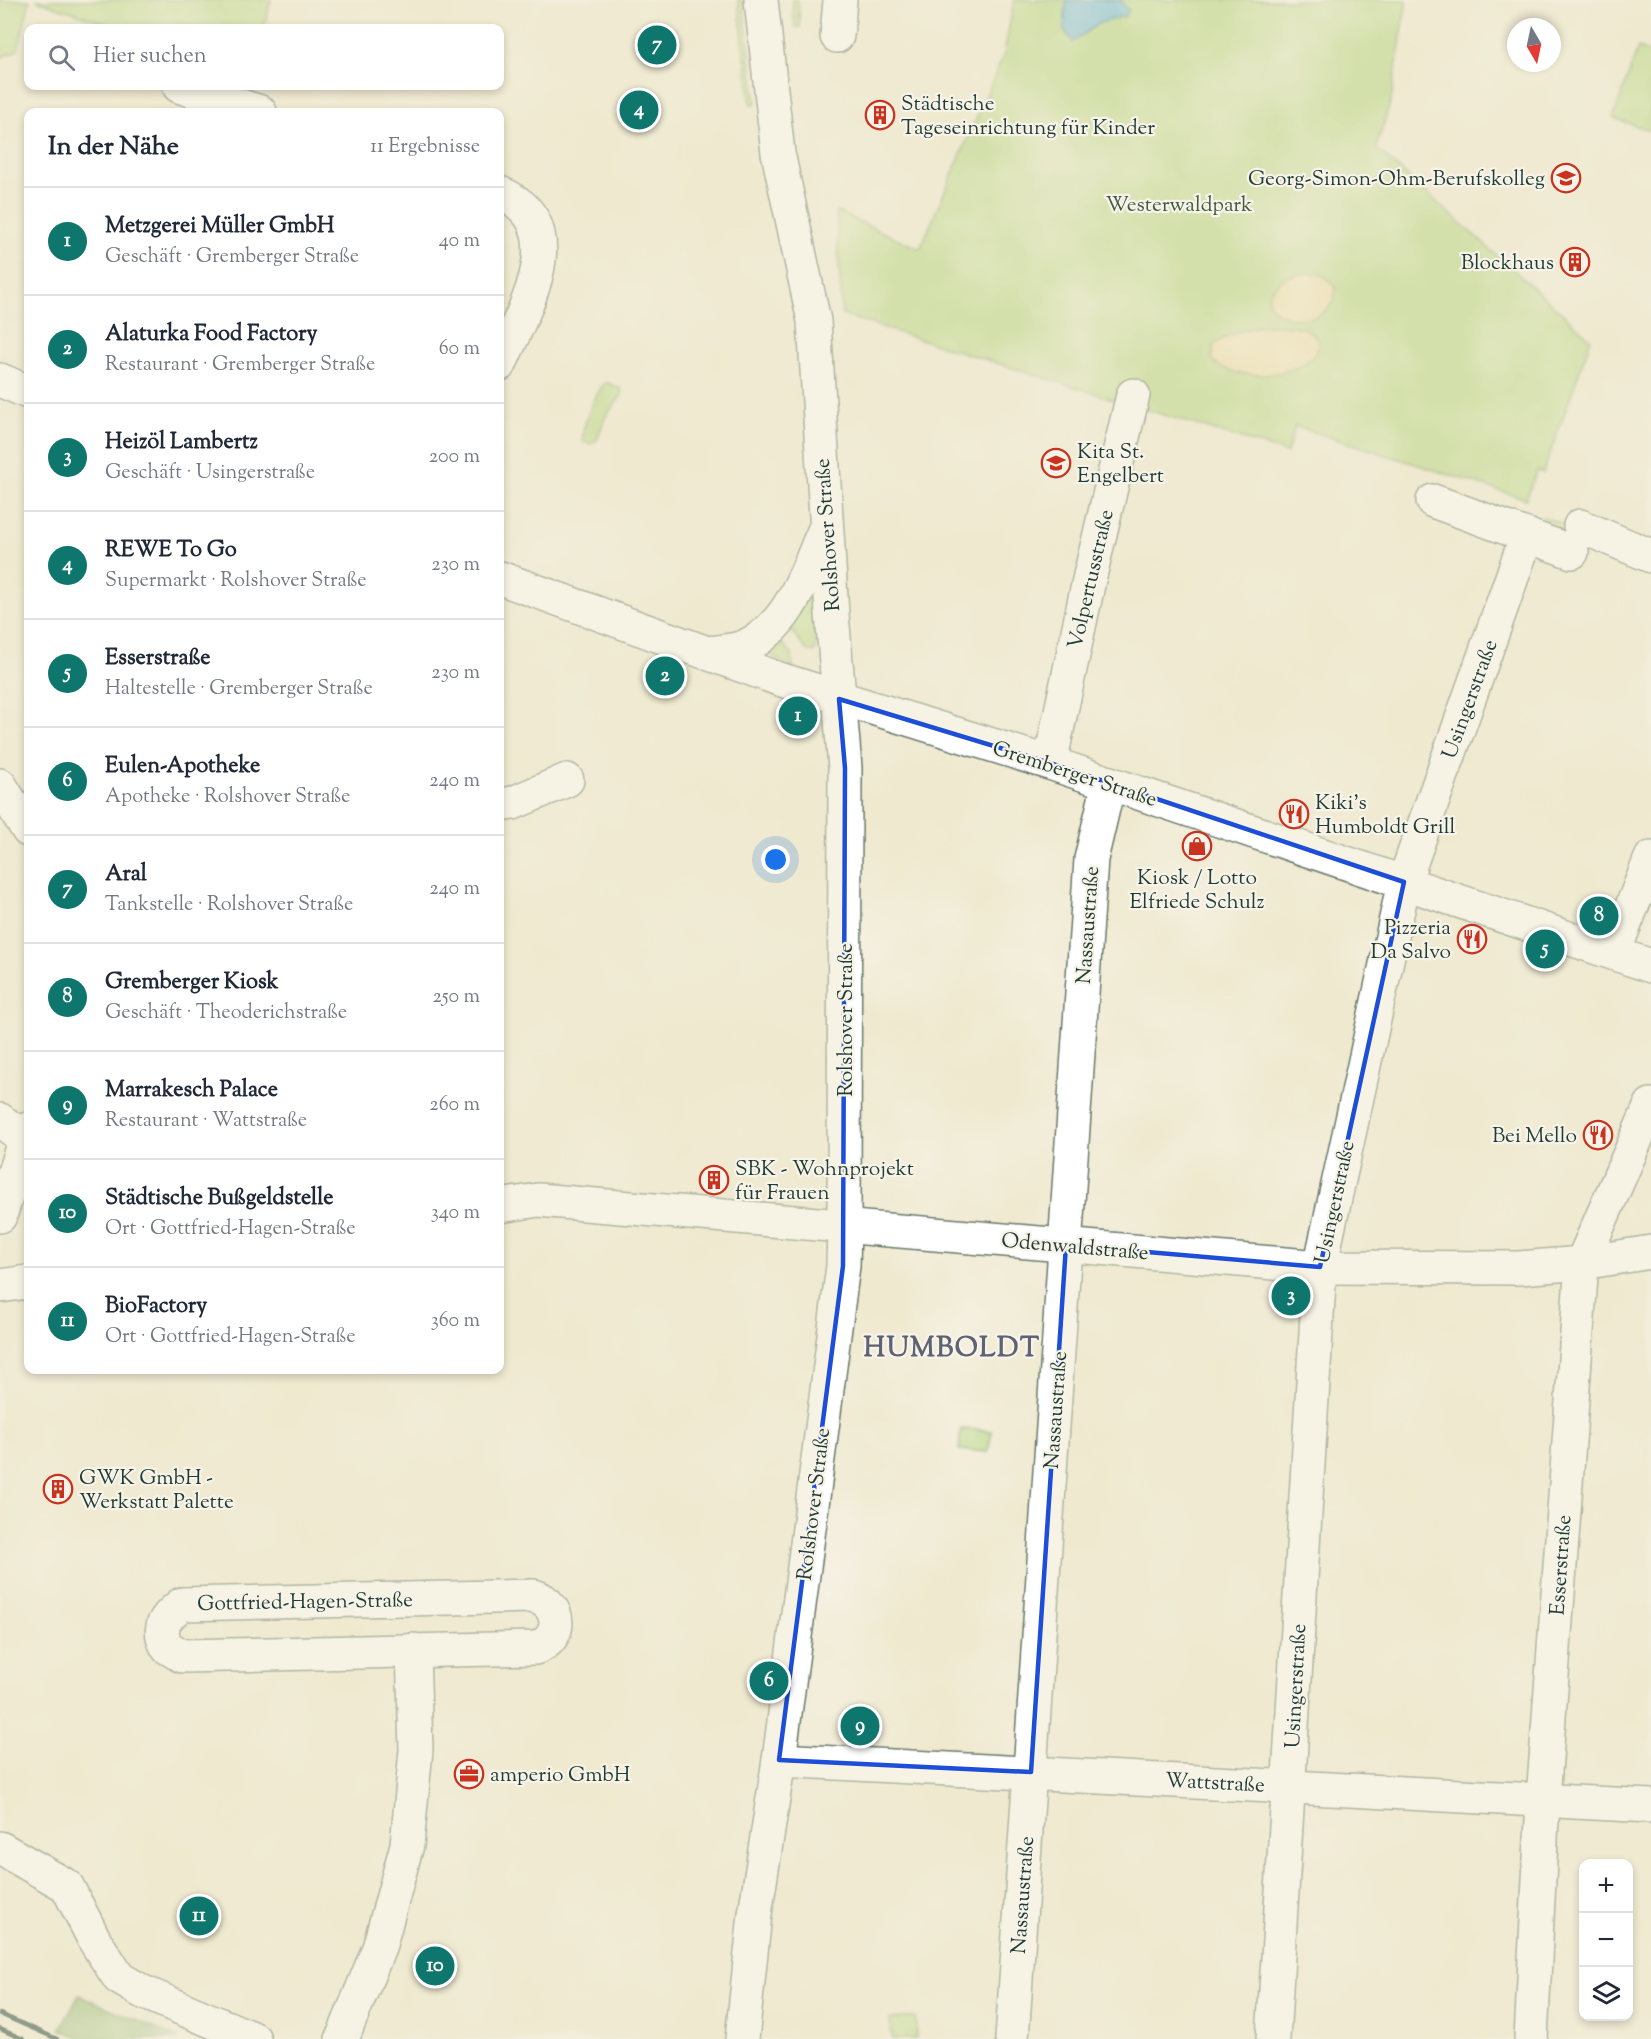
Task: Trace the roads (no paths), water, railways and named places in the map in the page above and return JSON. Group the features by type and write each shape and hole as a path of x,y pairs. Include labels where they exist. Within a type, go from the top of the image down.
{"street":[{"name":"Rolshover Straße","path":"742,2039 755,1914 779,1760 843,1266 844,1227 845,768 826,524 814,321 778,153 761,0"},
{"path":"837,36 840,0"},
{"path":"191,90 248,108"},
{"path":"504,195 515,200 530,214 540,241 539,273 504,355"},
{"path":"0,380 24,390"},
{"name":"Volpertusstraße","path":"1050,763 1089,580 1135,396"},
{"path":"1433,501 1527,535 1576,539 1651,556"},
{"path":"708,653 743,647 773,626 789,606 826,524"},
{"name":"Usingerstraße","path":"1273,2039 1320,1267 1404,882 1527,535"},
{"name":"Gremberger Straße","path":"504,579 839,699 1050,763 1651,966"},
{"path":"504,804 513,803 567,780"},
{"name":"Nassaustraße","path":"1012,2039 1091,859 1109,783"},
{"path":"0,785 24,824"},
{"path":"1614,952 1651,858"},
{"name":"Esserstraße","path":"1531,2039 1543,1800 1581,1263 1651,1105"},
{"path":"0,1216 18,1129"},
{"name":"Odenwaldstraße","path":"504,1205 538,1200 1320,1267 1519,1268 1581,1263 1651,1252"},
{"path":"0,1286 24,1283"},
{"name":"Gottfried-Hagen-Straße","path":"534,1596 549,1603 557,1618 557,1626 550,1640 535,1648 413,1650 182,1656 167,1647 161,1631 166,1617 182,1604 534,1596"},
{"path":"342,2039 378,1948 407,1845 416,1750 413,1650"},
{"name":"Wattstraße","path":"779,1760 1651,1806"},
{"path":"0,1848 67,1886 94,1941 119,1978 143,1992 254,2039"}],"water":[{"path":"1066,0 1120,0 1129,11 1125,16 1098,24 1073,42 1064,30"}],"railway":[{"path":"0,2014 57,2039"},
{"path":"0,2029 23,2039"}],"place":[{"name":"Aral","path":"657,45"},
{"name":"REWE To Go","path":"639,110"},
{"name":"Städtische Tageseinrichtung für Kinder","path":"880,115"},
{"name":"Georg-Simon-Ohm-Berufskolleg","path":"1566,178"},
{"name":"Blockhaus","path":"1575,262"},
{"name":"Kita St. Engelbert","path":"1056,463"},
{"name":"Alaturka Food Factory","path":"665,676"},
{"name":"Metzgerei Müller GmbH","path":"798,716"},
{"name":"Kiki's Humboldt Grill","path":"1294,814"},
{"name":"Kiosk / Lotto Elfriede Schulz","path":"1197,846"},
{"name":"Gremberger Kiosk","path":"1599,916"},
{"name":"Pizzeria Da Salvo","path":"1472,939"},
{"name":"Esserstraße","path":"1545,949"},
{"name":"Bei Mello","path":"1598,1135"},
{"name":"SBK - Wohnprojekt für Frauen","path":"714,1180"},
{"name":"Heizöl Lambertz","path":"1291,1296"},
{"name":"GWK GmbH - Werkstatt Palette","path":"58,1489"},
{"name":"Eulen-Apotheke","path":"769,1681"},
{"name":"Marrakesch Palace","path":"860,1726"},
{"name":"amperio GmbH","path":"469,1774"},
{"name":"BioFactory","path":"199,1916"},
{"name":"Städtische Bußgeldstelle","path":"435,1966"}],"district":[{"name":"HUMBOLDT","path":"952,1347"}],"park label":[{"name":"Westerwaldpark","path":"1179,204"}]}
